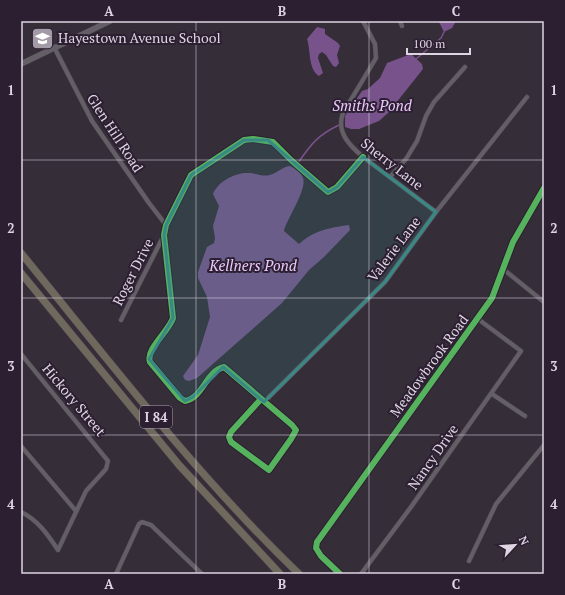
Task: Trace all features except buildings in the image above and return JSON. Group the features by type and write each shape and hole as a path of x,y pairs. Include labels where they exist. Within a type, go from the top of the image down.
{"highway":[{"name":"I 84","path":"21,253 194,462 250,525 299,574"},
{"name":"I 84","path":"21,273 184,471 280,574"}],"street":[{"path":"21,64 110,21"},
{"name":"Sherry Lane","path":"363,21 375,44 376,58 372,68 343,113 340,125 341,131 347,141 363,157 436,212"},
{"path":"400,21 402,26"},
{"name":"Glen Hill Road","path":"54,47 92,120 149,203 166,225"},
{"path":"390,177 406,159 417,141 426,116 434,102 465,67"},
{"name":"Valerie Lane","path":"262,401 296,430 291,440 269,470 231,442 229,438 231,432 262,401 385,282 436,212 527,97"},
{"path":"262,401 229,369 224,367 217,370 193,397 185,401 180,398 150,362 150,352 171,324 173,318 164,234 166,225 191,175 244,140 253,139 273,142 291,160 328,192 337,187 363,157"},
{"name":"Meadowbrook Road","path":"340,574 321,556 316,548 319,537 492,298 513,242 544,188"},
{"name":"Roger Drive","path":"121,320 164,234"},
{"path":"503,269 543,300"},
{"name":"Nancy Drive","path":"361,574 492,394 521,351 478,319"},
{"name":"Hickory Street","path":"21,354 108,461 106,469 86,491 76,511"},
{"path":"492,394 525,416"},
{"path":"469,562 496,504 544,445"},
{"path":"21,446 76,511 58,550 39,524 21,512"},
{"path":"116,574 138,524 142,522 151,525 202,574"}],"highlighted area":[{"path":"244,140 268,140 328,192 337,187 363,157 436,212 385,282 264,402 223,367 193,397 185,401 149,359 173,318 164,235 166,225 191,175 199,169"}],"water":[{"path":"456,21 452,28 444,32 439,22"},
{"path":"317,27 325,29 325,34 340,46 337,55 339,63 336,67 333,66 326,55 322,52 319,54 318,58 323,73 319,76 315,73 311,64 307,39"},
{"name":"Smiths Pond","path":"411,54 422,64 423,69 388,113 379,121 359,129 345,127 345,116 362,91 368,89 380,78 387,63"},
{"name":"Kellners Pond","path":"290,166 300,173 304,181 300,195 284,231 299,244 316,233 328,229 349,225 350,230 309,270 282,303 197,378 189,381 185,380 183,376 198,355 210,317 207,297 198,278 198,272 207,247 214,243 215,238 213,226 219,206 213,194 218,186 223,182 238,174 251,173 264,176 270,175"}],"waterway":[{"path":"416,59 441,38 444,32"},
{"path":"298,163 307,150 320,136 339,125"}],"cycle path":[{"path":"261,399 231,432 229,437 231,442 269,470 296,430 292,425 224,367 218,369 196,395 185,401 180,398 150,362 149,357 154,346 173,318 164,235 166,225 191,175 244,140 253,139 273,142 291,160 328,192 337,187 363,157"},
{"path":"340,574 321,556 316,548 317,542 492,298 513,242 544,188"}],"place":[{"name":"Hayestown Avenue School","path":"42,38"}]}
